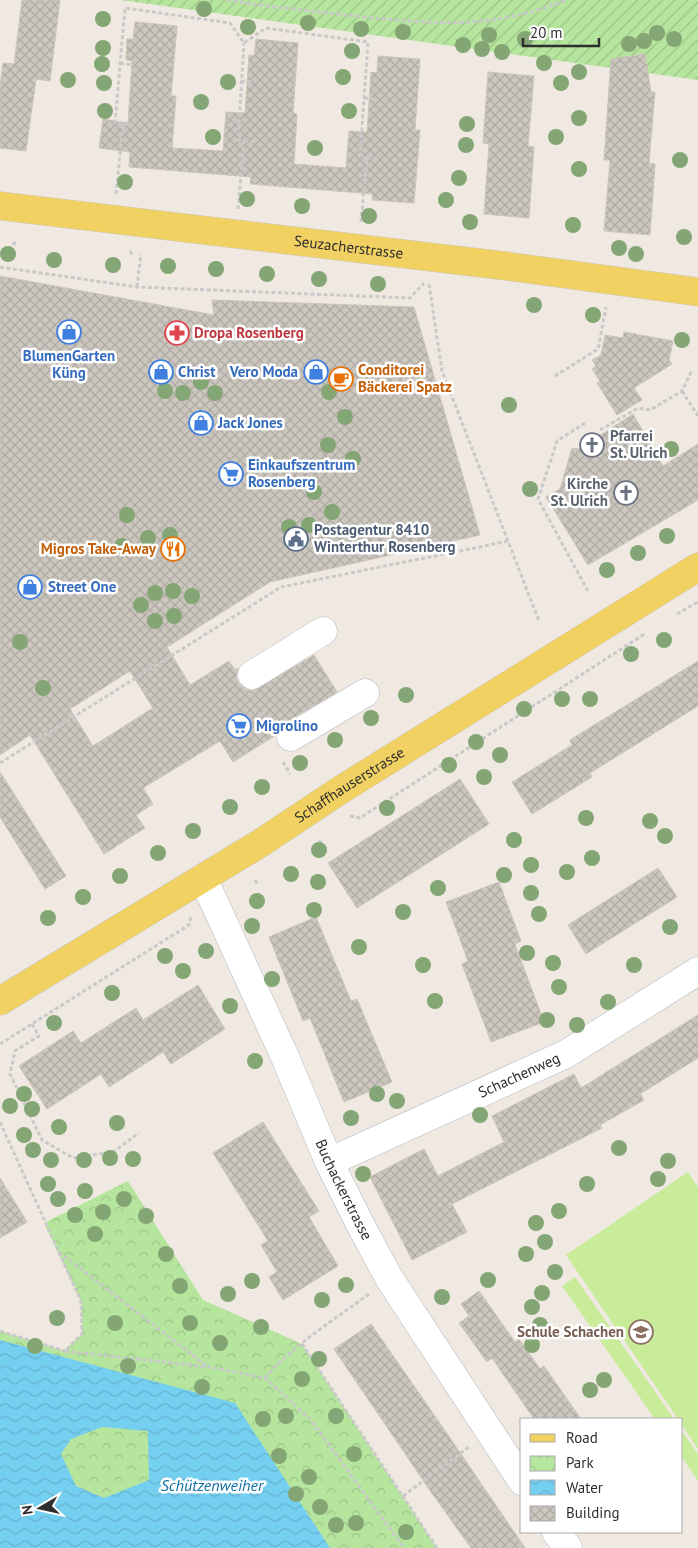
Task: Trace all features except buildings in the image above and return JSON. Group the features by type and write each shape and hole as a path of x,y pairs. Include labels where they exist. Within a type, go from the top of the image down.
{"main road":[{"name":"Seuzacherstrasse","path":"0,206 506,266 698,292"},
{"name":"Schaffhauserstrasse","path":"0,1001 203,878 698,567"}],"street":[{"path":"252,676 323,631"},
{"path":"291,737 365,693"},
{"name":"Buchackerstrasse","path":"203,878 285,1057 330,1162 389,1278 488,1432 520,1478"},
{"name":"Schachenweg","path":"330,1162 566,1054 698,971"},
{"path":"557,1533 568,1548"}],"path":[{"path":"227,0 275,8 436,24 476,23 516,17 567,0"},
{"path":"134,125 115,123 125,8 230,24 244,43 238,140 255,142"},
{"path":"244,43 266,28 368,42 360,157 378,158"},
{"path":"120,64 134,65"},
{"path":"241,81 255,82"},
{"path":"364,98 377,99"},
{"path":"116,195 123,124"},
{"path":"238,212 244,141"},
{"path":"361,229 368,158"},
{"path":"13,245 16,241"},
{"path":"130,251 133,256"},
{"path":"137,288 142,254"},
{"path":"0,267 137,288 410,298 428,278 442,371 540,621"},
{"path":"555,376 598,349 606,301"},
{"path":"600,430 638,408 650,410 682,391 692,370"},
{"path":"682,391 698,416"},
{"path":"585,423 557,441 538,499 588,591"},
{"path":"0,763 281,588 509,541"},
{"path":"670,619 698,602"},
{"path":"360,818 653,629"},
{"path":"319,840 322,844"},
{"path":"255,880 258,885"},
{"path":"0,1044 188,925"},
{"path":"32,1024 39,1036 15,1051 10,1074 42,1140 73,1158 113,1152 138,1134"},
{"path":"0,1122 81,1301 82,1334 64,1351"},
{"path":"58,1251 209,1367"},
{"path":"264,1378 302,1344 389,1278"},
{"path":"0,1331 36,1344 64,1351 209,1367 264,1378 310,1419 404,1548"},
{"path":"302,1344 437,1548"},
{"path":"403,1496 488,1432"}],"green space":[{"path":"121,0 698,0 698,80"},
{"name":"Schule Schachen","path":"688,1172 698,1187 698,1449 683,1426 683,1418 677,1418 566,1255"},
{"path":"128,1181 203,1300 302,1344 437,1548 0,1548 0,1331 64,1351 82,1334 81,1301 44,1223"},
{"path":"575,1277 673,1418 654,1418 562,1286"},
{"path":"683,1432 698,1454 698,1481 683,1458"}],"water":[{"name":"Schützenweiher","path":"0,1340 235,1403 330,1548 0,1548","holes":["102,1427 148,1431 149,1480 104,1498 76,1486 61,1454 71,1439"]}],"place":[{"name":"BlumenGarten Küng","path":"69,332"},
{"name":"Dropa Rosenberg","path":"177,333"},
{"name":"Christ","path":"161,372"},
{"name":"Vero Moda","path":"316,372"},
{"name":"Conditorei Bäckerei Spatz","path":"341,379"},
{"name":"Jack Jones","path":"201,423"},
{"name":"Pfarrei St. Ulrich","path":"592,445"},
{"name":"Einkaufszentrum Rosenberg","path":"231,474"},
{"name":"Kirche St. Ulrich","path":"626,493"},
{"name":"Postagentur 8410 Winterthur Rosenberg","path":"296,539"},
{"name":"Migros Take-Away","path":"173,549"},
{"name":"Street One","path":"30,587"},
{"name":"Migrolino","path":"239,726"},
{"name":"Schule Schachen","path":"641,1332"}]}
